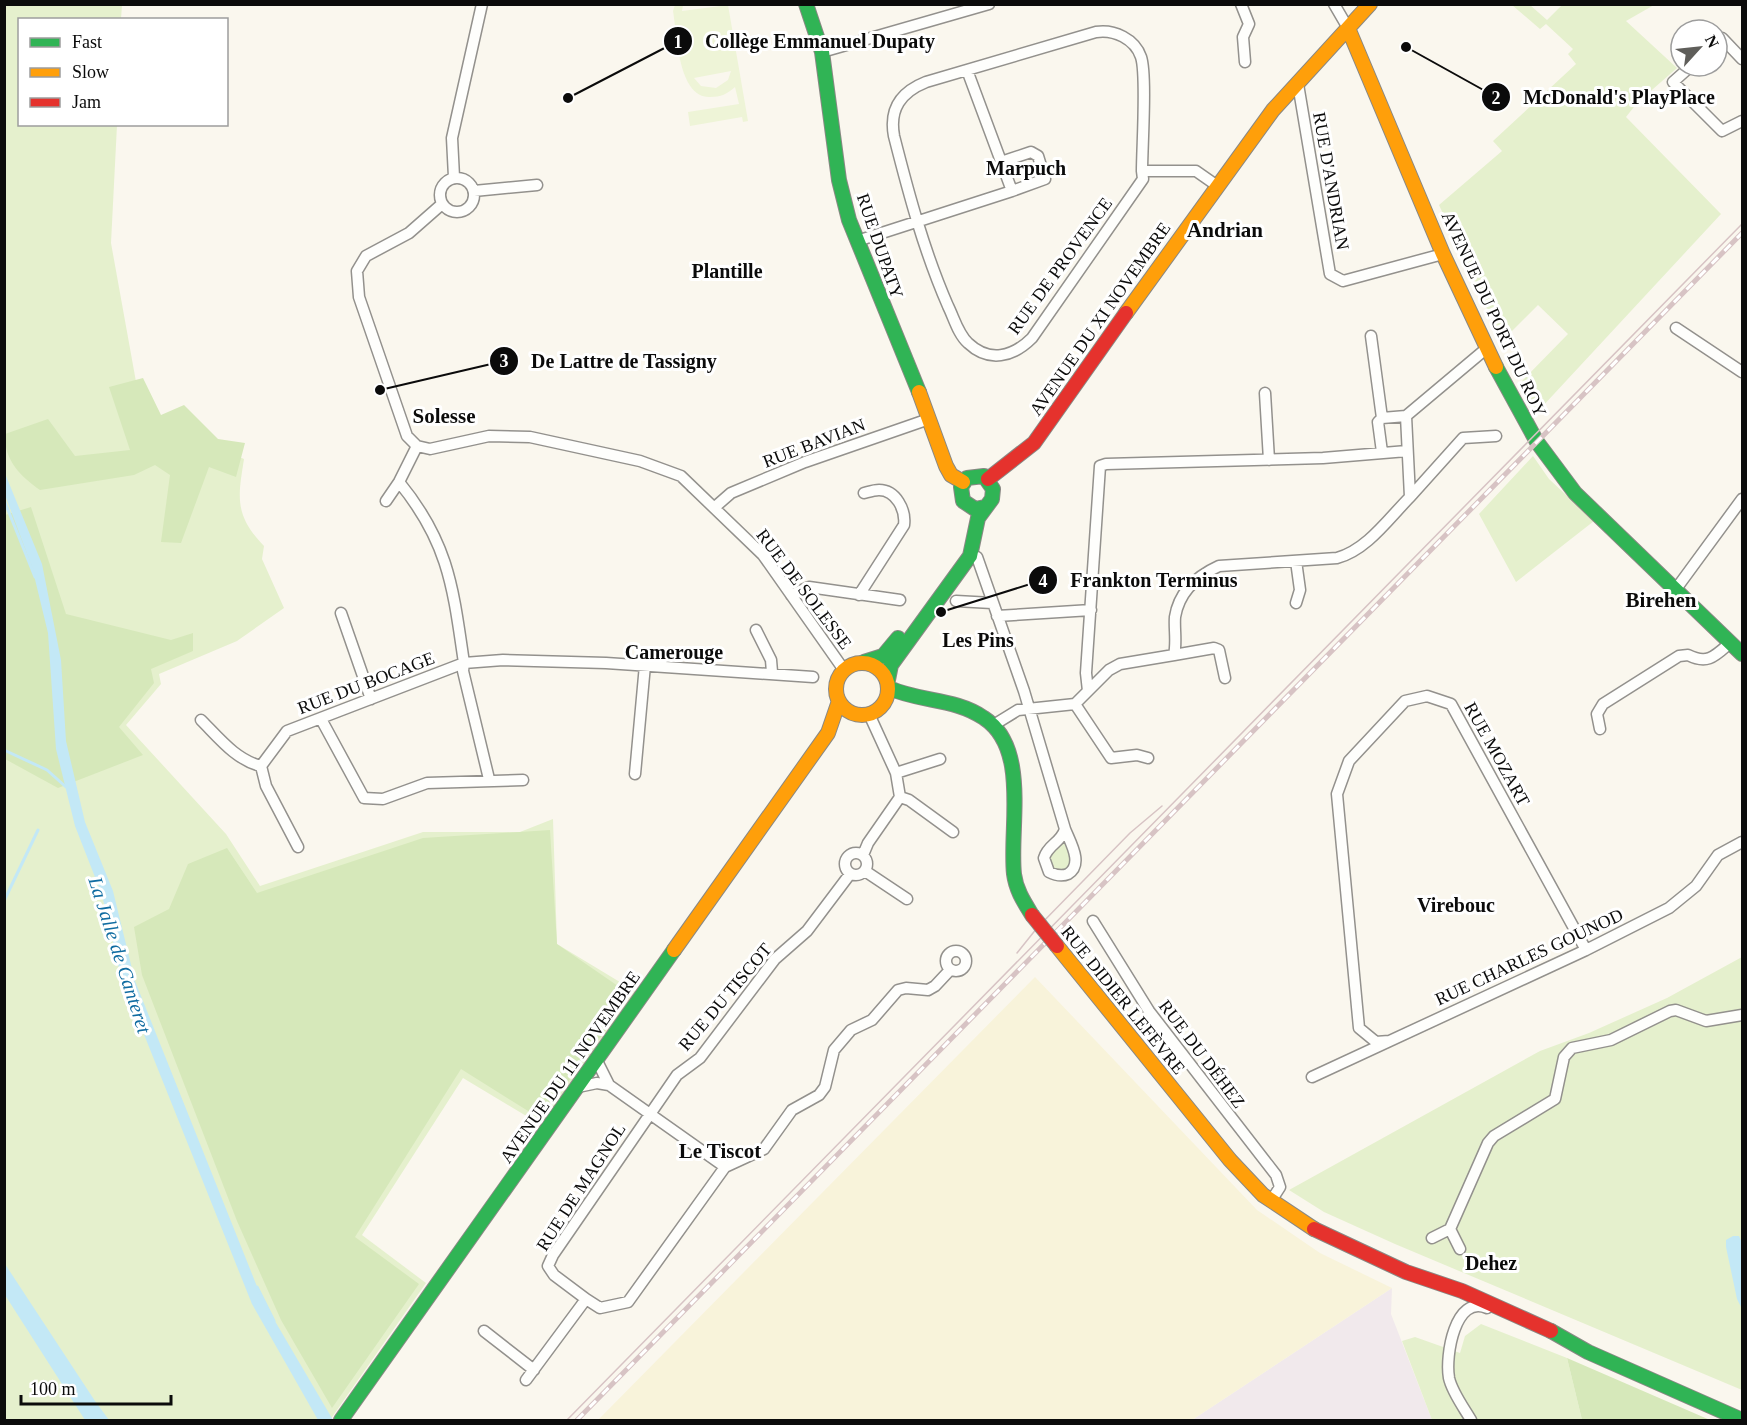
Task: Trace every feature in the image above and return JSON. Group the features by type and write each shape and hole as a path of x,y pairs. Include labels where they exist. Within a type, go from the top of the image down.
{"main road":[{"name":"RUE DUPATY","path":"806,4 822,52 839,180 856,241 948,471 963,482"},
{"name":"AVENUE DU XI NOVEMBRE","path":"988,479 1022,455 1034,443 1216,184 1273,110 1370,4"},
{"name":"AVENUE DU PORT DU ROY","path":"1348,27 1443,254 1525,422 1561,477 1743,654"},
{"path":"972,476 988,479 993,494 978,518 974,547 970,556 891,665 884,704 862,714 844,708 839,701 836,685 844,669 857,662 878,659 887,653 966,541 969,522 960,492 963,482 972,476"},
{"path":"963,501 975,508 985,507"},
{"path":"864,662 880,668 888,684"},
{"name":"RUE DIDIER LEFÈVRE","path":"888,684 920,700"},
{"name":"RUE DIDIER LEFÈVRE","path":"884,704 920,700 951,701 967,707 992,726 1004,741 1013,762 1014,875 1018,892 1032,915 1230,1160 1271,1201 1326,1236 1406,1272 1447,1285 1527,1320 1588,1352 1743,1420"},
{"name":"AVENUE DU 11 NOVEMBRE","path":"342,1420 828,733 839,701"},
{"name":"AVENUE DU 11 NOVEMBRE","path":"828,733 862,714"},
{"name":"RUE DIDIER LEFÈVRE","path":"1406,1272 1469,1306 1551,1341 1588,1352"}],"street":[{"path":"454,177 452,138 477,37 482,4"},
{"path":"477,37 492,4"},
{"path":"822,52 989,4"},
{"path":"1241,4 1249,24 1243,37 1245,62"},
{"path":"1334,4 1348,27"},
{"path":"1012,191 967,70 1103,31 1120,35 1136,47 1142,59 1142,171 1196,171 1216,184"},
{"path":"1729,45 1743,59"},
{"name":"RUE DE PROVENCE","path":"967,70 915,86 904,94 892,116 894,136 929,262 967,342 982,352 1009,355 1020,350 1032,338 1143,179 1142,171"},
{"path":"1678,78 1673,82 1722,131 1743,122"},
{"name":"RUE D'ANDRIAN","path":"1298,84 1330,274 1343,281 1443,254"},
{"path":"856,241 896,227 917,224 1045,179 1038,156 1031,152 1001,162"},
{"path":"454,177 469,182 474,191 473,202 462,212 451,211 442,204 441,187 454,177"},
{"path":"474,191 537,185"},
{"path":"386,501 399,482 417,446 402,429 358,297 356,278 359,265 366,256 410,233 442,204"},
{"path":"1676,328 1740,368"},
{"path":"1371,336 1382,418"},
{"path":"1382,452 1378,422 1382,418 1406,416 1487,348"},
{"path":"1265,393 1269,459"},
{"path":"1406,416 1407,451 1411,478 1410,497"},
{"name":"RUE BAVIAN","path":"715,507 732,493 806,462 929,419"},
{"name":"RUE DE SOLESSE","path":"417,446 430,449 506,435 557,442 666,469 693,484 763,555 844,669"},
{"path":"1174,654 1175,616 1180,599 1203,573 1219,566 1350,555 1410,497 1463,438 1497,436"},
{"path":"1088,691 1086,673 1100,466 1323,458 1407,451"},
{"path":"399,482 415,501 444,554 457,608 463,671 489,779"},
{"path":"859,595 904,525 905,516 902,506 880,489 864,494"},
{"path":"1676,589 1743,499"},
{"path":"977,557 1028,708 1065,829"},
{"path":"1296,561 1300,590 1296,603"},
{"path":"791,595 809,587 900,600"},
{"path":"956,601 992,603"},
{"path":"997,616 1091,610"},
{"path":"341,613 371,699"},
{"path":"756,630 771,660 772,672"},
{"path":"1600,729 1598,714 1602,704 1679,656 1688,655 1697,660 1705,660 1718,654 1731,642"},
{"path":"992,726 1013,712 1028,708 1075,704 1120,664 1214,648 1219,650 1225,678"},
{"name":"RUE DU BOCAGE","path":"261,766 287,731 464,663 503,660 645,665 760,675 772,672 813,677"},
{"path":"635,774 645,665"},
{"name":"RUE MOZART","path":"1389,1041 1376,1042 1359,1028 1337,794 1349,761 1405,701 1427,696 1451,704 1586,950"},
{"path":"1075,704 1111,758 1137,755 1148,758"},
{"path":"862,714 897,773 900,797 909,800 953,831"},
{"path":"321,719 364,798 382,799 427,783 489,779 523,780"},
{"path":"201,720 231,750 250,763 261,766 266,786 298,847"},
{"path":"897,773 940,759"},
{"name":"RUE DU TISCOT","path":"649,1113 677,1075 700,1058 775,958 807,931 850,874 845,867 846,859 855,853 863,855 900,797"},
{"name":"RUE CHARLES GOUNOD","path":"1312,1077 1669,909 1696,886 1718,855 1743,842"},
{"path":"850,874 858,875 865,871 867,863 863,855"},
{"path":"865,871 907,899"},
{"name":"RUE DU DÉHEZ","path":"1093,921 1149,1011 1276,1175 1280,1187 1271,1201"},
{"path":"725,1167 764,1149 792,1110 819,1095 825,1087 834,1050 851,1030 872,1020 898,990 906,988 928,990 950,970"},
{"path":"1432,1238 1450,1229 1488,1143 1494,1136 1555,1099 1564,1057 1572,1048 1611,1040 1670,1011 1683,1012 1706,1021 1743,1015"},
{"name":"RUE DE MAGNOL","path":"597,1061 609,1085 649,1113 725,1167 628,1302 600,1308 554,1275 548,1266 649,1113"},
{"path":"578,1087 597,1083 609,1085"},
{"path":"1450,1229 1460,1249"},
{"path":"526,1380 586,1299"},
{"path":"1471,1420 1450,1381 1448,1363 1451,1337 1469,1306 1477,1304 1512,1319 1527,1320"},
{"path":"484,1331 534,1370"}],"shaded area":[{"path":"1035,977 1257,1210 1320,1253 1392,1288 1192,1420 598,1420"},
{"path":"1392,1288 1391,1314 1432,1420 1192,1420"}],"green space":[{"path":"5,5 122,5 121,18 18,18 18,126 117,126 111,243 142,415 244,459 240,484 240,505 247,525 264,546 262,559 284,608 237,641 159,674 161,684 126,725 226,834 260,886 423,832 520,832 553,819 557,944 638,993 543,1126 463,1078 362,1235 426,1283 330,1420 5,1420"},
{"path":"675,5 683,5 682,11 728,5 748,121 743,122 742,117 690,126 688,112 739,104 735,87 724,95 710,97 699,95 691,87 681,63 673,11","holes":["731,71 728,80 716,88 701,86 694,78"]},
{"path":"1512,5 1530,5 1547,20 1562,5 1654,5 1626,21 1669,61 1669,75 1637,103 1626,117 1721,214 1541,408 1535,408 1521,382 1568,334 1538,305 1502,341 1439,205 1502,151 1493,141 1576,64 1568,54 1573,49 1546,24 1540,29"},
{"path":"143,378 161,415 184,405 218,439 245,443 236,477 209,467 181,543 161,542 170,475 155,465 134,475 40,490 20,473 7,452 5,434 48,419 75,456 130,450 109,387"},
{"path":"1533,456 1549,479 1594,521 1516,582 1479,514"},
{"path":"31,507 66,614 171,640 193,633 193,651 151,669 154,683 119,727 143,755 58,788 5,759 5,515"},
{"path":"550,830 557,944 631,995 541,1119 461,1069 355,1237 419,1284 332,1408 281,1320 237,1221 142,975 134,927 169,909 188,864 227,848 257,893 423,838"},
{"path":"1066,840 1073,859 1068,869 1056,871 1049,866 1049,853"},
{"path":"1742,957 1742,1390 1395,1244 1324,1212 1289,1190 1540,1051 1589,1033 1667,998"},
{"path":"1481,1324 1567,1358 1582,1420 1432,1420 1402,1341 1415,1337 1460,1353 1465,1336"},
{"path":"1567,1358 1710,1420 1582,1420"}],"water":[{"path":"4,471 42,564 61,660 66,741 85,822 113,891 135,981 262,1299 333,1420 318,1420 252,1304 121,977 102,895 75,826 56,749 48,633 32,567 5,495"},
{"path":"1739,1236 1742,1243 1742,1309 1737,1299 1726,1247 1726,1240"},
{"path":"5,1264 109,1420 85,1420 5,1295"}],"waterway":[{"name":"La Jalle de Canteret","path":"4,500 35,577"},
{"path":"4,750 47,770 66,787"},
{"path":"4,901 38,830"},
{"name":"La Jalle de Canteret","path":"257,1287 274,1321"}],"tram line":[{"path":"567,1420 1742,224"},
{"path":"1017,953 1037,928 1130,833 1162,806"}],"railway":[{"path":"577,1420 1742,233"}],"traffic: fast":[{"path":"806,4 822,52 839,180 849,220 919,392"},
{"path":"1496,367 1537,442 1575,493 1742,654"},
{"path":"888,680 891,665 970,556 978,518 992,499 993,489 984,476 967,478 961,487 963,501 975,509 985,507"},
{"path":"864,662 883,656 898,638"},
{"path":"889,688 961,707 984,718 998,731 1007,749 1012,768 1015,880 1032,915"},
{"path":"341,1420 674,950"},
{"path":"1551,1331 1588,1352 1742,1420"}],"traffic: slow":[{"path":"1126,313 1273,110 1370,4"},
{"path":"1348,28 1443,254 1496,367"},
{"path":"919,392 946,466 951,475 963,482"},
{"path":"857,663 867,663 881,670 888,689 881,708 867,715 857,715 847,711 840,704 836,694 836,684 840,674 847,667 857,663"},
{"path":"674,950 828,733 839,701"},
{"path":"1057,946 1230,1160 1263,1195 1314,1229"}],"traffic: jam":[{"path":"988,479 1034,443 1126,313"},
{"path":"1032,915 1057,946"},
{"path":"1314,1229 1406,1272 1462,1291 1551,1331"}],"place":[{"name":"McDonald's PlayPlace","path":"1406,47"},
{"name":"Collège Emmanuel Dupaty","path":"568,98"},
{"name":"De Lattre de Tassigny","path":"380,390"},
{"name":"Frankton Terminus","path":"941,612"}],"district":[{"name":"Marpuch","path":"1026,168"},
{"name":"Andrian","path":"1225,230"},
{"name":"Plantille","path":"727,271"},
{"name":"Solesse","path":"444,416"},
{"name":"Birehen","path":"1661,600"},
{"name":"Les Pins","path":"978,640"},
{"name":"Camerouge","path":"674,652"},
{"name":"Virebouc","path":"1456,905"},
{"name":"Le Tiscot","path":"720,1151"},
{"name":"Dehez","path":"1491,1263"}]}
